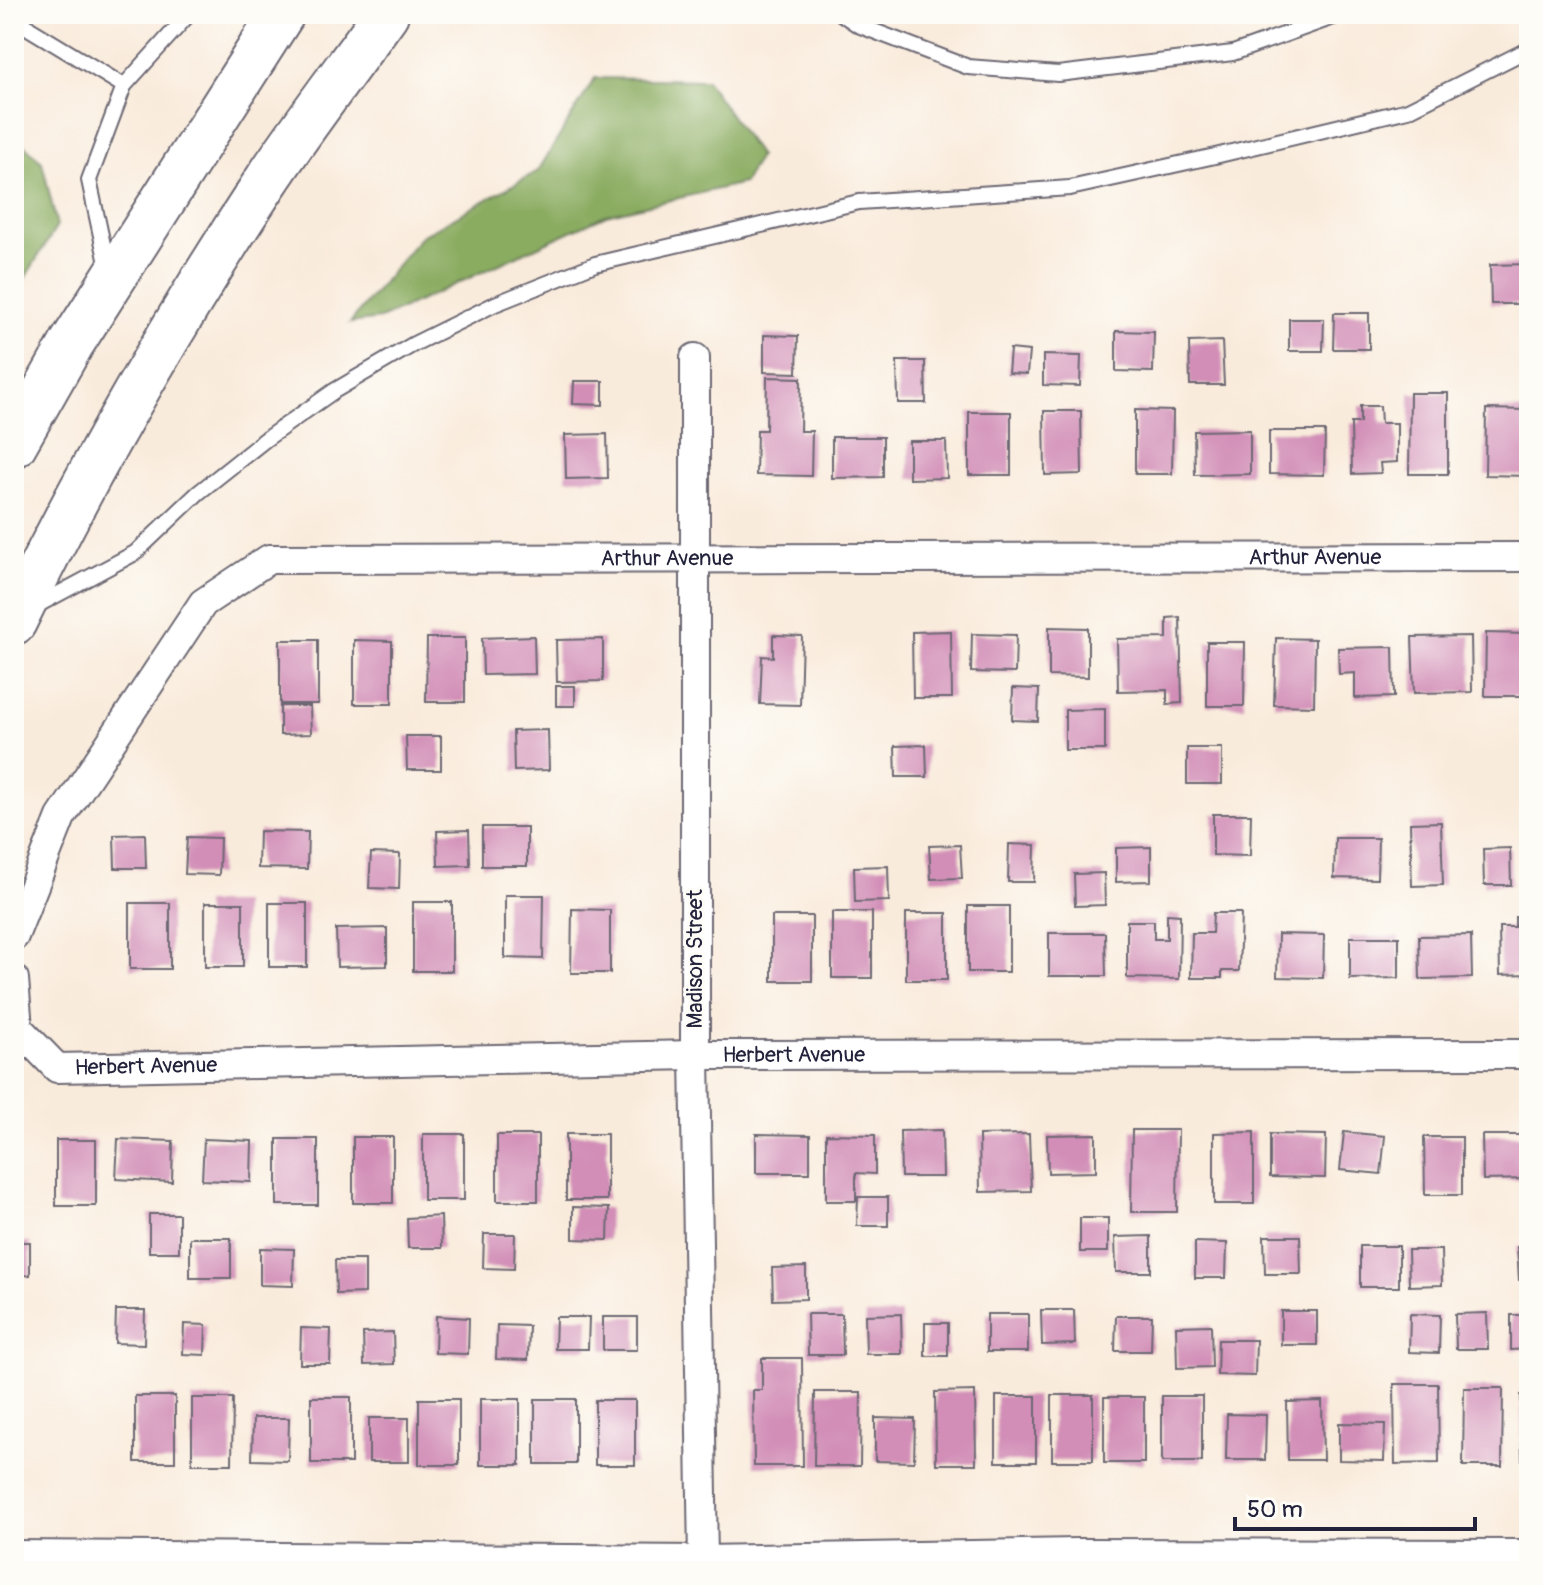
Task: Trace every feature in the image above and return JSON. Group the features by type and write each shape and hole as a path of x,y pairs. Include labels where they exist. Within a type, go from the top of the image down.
{"highway":[{"path":"14,445 111,280 282,14"},
{"path":"15,619 182,314 267,181 386,14"}],"street":[{"name":"Madison Street","path":"695,358 695,1055 703,1560"},
{"name":"Arthur Avenue","path":"14,936 61,817 203,603 269,559 1529,557"},
{"name":"Herbert Avenue","path":"14,979 18,1028 57,1068 695,1055 1529,1054"},
{"path":"14,1555 198,1564 638,1565 703,1560 1077,1562 1529,1554"}],"lane":[{"path":"111,280 89,180 124,86 189,14"},
{"path":"842,14 858,25 968,67 1058,74 1233,53 1342,14"},
{"path":"14,15 30,29 124,86"},
{"path":"15,619 135,553 209,484 334,391 414,344 495,304 595,264 859,202 1070,188 1215,156 1408,110 1529,49"}],"green space":[{"path":"595,78 706,80 759,156 744,183 606,215 380,319 350,323 421,236 538,171"},
{"path":"14,135 42,162 57,226 14,296"}],"building":[{"path":"1529,264 1529,304 1491,304 1490,265"},
{"path":"1334,313 1369,313 1369,349 1333,349"},
{"path":"1289,319 1324,319 1323,351 1289,351"},
{"path":"1116,331 1154,332 1153,372 1116,371"},
{"path":"764,335 798,336 797,373 764,372"},
{"path":"1222,341 1224,385 1190,385 1189,342"},
{"path":"1010,349 1029,351 1027,374 1008,373"},
{"path":"1043,355 1081,356 1080,386 1043,385"},
{"path":"897,361 925,361 926,403 898,403"},
{"path":"767,377 801,378 800,431 812,431 811,476 756,475 757,430 766,430"},
{"path":"574,381 603,381 603,405 573,404"},
{"path":"1410,393 1448,393 1448,474 1409,474"},
{"path":"1360,406 1380,406 1381,423 1397,423 1397,462 1380,463 1381,473 1352,474 1351,423 1360,423"},
{"path":"1486,409 1529,410 1529,476 1485,475"},
{"path":"1135,410 1173,411 1172,474 1135,474"},
{"path":"1044,411 1081,411 1082,474 1045,475"},
{"path":"969,412 1011,412 1011,475 969,475"},
{"path":"1250,430 1250,474 1195,475 1194,431"},
{"path":"1269,431 1325,431 1324,475 1269,474"},
{"path":"607,434 608,478 566,479 565,435"},
{"path":"832,437 883,437 883,477 832,478"},
{"path":"909,441 946,441 947,478 909,479"},
{"path":"1180,617 1182,703 1167,704 1167,690 1118,691 1117,639 1167,638 1167,618"},
{"path":"1049,627 1088,628 1088,677 1049,676"},
{"path":"951,631 952,698 913,698 912,632"},
{"path":"1486,633 1529,634 1529,679 1522,679 1522,696 1485,696"},
{"path":"972,634 1016,635 1015,673 971,672"},
{"path":"773,635 802,636 800,705 760,704 762,656 773,657"},
{"path":"534,636 535,674 483,675 482,638"},
{"path":"1471,636 1472,692 1414,693 1412,637"},
{"path":"427,638 465,638 465,702 426,702"},
{"path":"1276,638 1315,639 1314,706 1274,705"},
{"path":"603,639 603,681 557,682 556,640"},
{"path":"280,640 318,640 318,704 280,704"},
{"path":"354,640 392,641 392,704 354,704"},
{"path":"1207,642 1245,642 1244,706 1207,706"},
{"path":"1393,647 1394,697 1355,698 1355,673 1339,674 1338,648"},
{"path":"556,686 575,686 575,706 556,706"},
{"path":"1013,688 1039,689 1038,721 1012,720"},
{"path":"280,706 310,706 311,734 280,735"},
{"path":"1105,709 1105,750 1065,750 1065,710"},
{"path":"548,730 549,770 514,771 513,731"},
{"path":"406,736 441,736 441,770 407,770"},
{"path":"926,745 927,777 896,777 895,746"},
{"path":"1187,748 1222,748 1222,784 1187,784"},
{"path":"1213,814 1251,814 1250,856 1213,855"},
{"path":"1441,822 1443,885 1412,886 1410,823"},
{"path":"482,827 527,827 527,866 482,866"},
{"path":"469,830 470,865 438,866 437,831"},
{"path":"259,831 308,832 307,869 258,868"},
{"path":"145,834 146,868 115,868 114,835"},
{"path":"187,837 220,838 219,875 185,874"},
{"path":"1335,838 1378,838 1377,879 1334,878"},
{"path":"1009,844 1035,845 1034,882 1008,882"},
{"path":"960,845 962,878 931,879 929,846"},
{"path":"1151,847 1151,881 1116,882 1116,848"},
{"path":"1510,848 1511,885 1484,885 1483,849"},
{"path":"371,853 400,854 399,889 369,888"},
{"path":"888,866 889,901 855,902 854,867"},
{"path":"1104,873 1105,905 1075,906 1074,874"},
{"path":"505,895 544,895 543,959 505,958"},
{"path":"413,902 452,902 452,971 413,971"},
{"path":"130,903 170,903 170,969 130,969"},
{"path":"205,903 243,903 243,967 205,967"},
{"path":"269,903 307,903 307,967 269,967"},
{"path":"968,906 1009,906 1009,972 968,972"},
{"path":"572,909 610,910 610,973 571,973"},
{"path":"832,912 872,912 872,978 832,978"},
{"path":"906,913 947,913 947,980 906,980"},
{"path":"1213,913 1241,913 1239,971 1222,971 1222,978 1191,978 1192,933 1212,933"},
{"path":"1167,914 1180,915 1179,979 1127,978 1127,921 1154,921 1154,939 1167,939"},
{"path":"772,916 812,916 812,981 772,981"},
{"path":"1515,917 1529,917 1529,974 1500,975 1499,927 1515,927"},
{"path":"387,928 387,966 337,967 336,929"},
{"path":"1049,933 1105,933 1106,976 1049,976"},
{"path":"1278,934 1324,935 1323,978 1277,977"},
{"path":"1471,935 1472,978 1420,979 1419,936"},
{"path":"1350,937 1399,937 1399,978 1350,979"},
{"path":"942,1130 943,1177 901,1177 900,1131"},
{"path":"1132,1130 1178,1130 1177,1212 1131,1212"},
{"path":"1254,1132 1254,1204 1214,1204 1214,1133"},
{"path":"1344,1132 1385,1136 1381,1174 1340,1170"},
{"path":"423,1134 464,1134 464,1200 423,1200"},
{"path":"566,1134 607,1134 607,1200 566,1200"},
{"path":"756,1134 810,1135 810,1173 756,1173"},
{"path":"826,1134 875,1135 875,1174 856,1173 856,1201 826,1201"},
{"path":"1029,1134 1031,1191 980,1192 979,1135"},
{"path":"1096,1134 1096,1172 1048,1173 1047,1135"},
{"path":"1270,1134 1326,1135 1325,1178 1270,1177"},
{"path":"497,1135 538,1135 538,1201 497,1201"},
{"path":"1482,1135 1529,1135 1529,1179 1483,1180"},
{"path":"353,1137 393,1137 393,1203 353,1203"},
{"path":"1424,1137 1462,1137 1462,1195 1425,1195"},
{"path":"118,1139 173,1141 172,1182 116,1179"},
{"path":"204,1139 252,1141 251,1182 202,1180"},
{"path":"277,1139 318,1139 318,1205 277,1205"},
{"path":"56,1140 96,1140 96,1206 56,1206"},
{"path":"858,1197 888,1197 888,1226 857,1226"},
{"path":"573,1207 609,1208 608,1240 573,1239"},
{"path":"149,1214 179,1214 179,1252 149,1252"},
{"path":"441,1216 442,1248 408,1248 407,1218"},
{"path":"1080,1218 1108,1218 1108,1252 1080,1252"},
{"path":"484,1234 515,1234 514,1269 483,1268"},
{"path":"1151,1236 1151,1272 1116,1272 1115,1237"},
{"path":"1264,1236 1300,1236 1301,1274 1265,1274"},
{"path":"190,1238 231,1238 231,1278 190,1278"},
{"path":"14,1242 30,1242 30,1275 14,1276"},
{"path":"1195,1242 1227,1243 1226,1278 1195,1278"},
{"path":"1360,1246 1399,1246 1399,1287 1360,1287"},
{"path":"1517,1247 1529,1247 1529,1279 1519,1280"},
{"path":"260,1248 294,1249 293,1286 260,1285"},
{"path":"1408,1250 1441,1250 1442,1285 1409,1286"},
{"path":"335,1260 365,1260 365,1293 336,1294"},
{"path":"806,1267 806,1299 773,1300 772,1268"},
{"path":"116,1310 145,1310 144,1344 115,1343"},
{"path":"1041,1310 1074,1310 1075,1344 1042,1345"},
{"path":"1281,1311 1317,1311 1317,1345 1281,1345"},
{"path":"1487,1313 1488,1349 1456,1349 1455,1314"},
{"path":"807,1314 842,1314 843,1355 808,1355"},
{"path":"901,1314 902,1354 866,1354 865,1315"},
{"path":"987,1314 1028,1314 1028,1352 987,1352"},
{"path":"1410,1314 1440,1315 1439,1353 1409,1352"},
{"path":"1511,1315 1529,1315 1529,1349 1511,1350"},
{"path":"436,1316 469,1318 468,1354 435,1353"},
{"path":"1116,1316 1152,1316 1151,1351 1115,1351"},
{"path":"556,1317 589,1317 588,1349 555,1349"},
{"path":"603,1317 637,1317 637,1350 603,1350"},
{"path":"925,1323 948,1323 948,1356 925,1356"},
{"path":"184,1324 206,1325 205,1355 183,1354"},
{"path":"497,1325 529,1326 528,1360 496,1359"},
{"path":"1211,1325 1212,1367 1177,1368 1176,1326"},
{"path":"301,1328 331,1329 330,1364 300,1364"},
{"path":"393,1332 394,1364 364,1365 363,1333"},
{"path":"1218,1340 1256,1340 1255,1376 1217,1375"},
{"path":"762,1358 802,1358 803,1466 754,1466 753,1390 762,1390"},
{"path":"1394,1384 1438,1384 1439,1463 1395,1464"},
{"path":"1464,1388 1503,1388 1502,1466 1463,1466"},
{"path":"975,1391 976,1464 936,1464 935,1392"},
{"path":"815,1392 861,1392 860,1466 814,1466"},
{"path":"1052,1395 1093,1395 1093,1461 1052,1461"},
{"path":"1521,1395 1529,1395 1529,1460 1522,1460"},
{"path":"135,1396 175,1396 175,1462 135,1462"},
{"path":"996,1396 1036,1396 1036,1462 996,1462"},
{"path":"1162,1396 1202,1396 1202,1462 1162,1462"},
{"path":"311,1397 351,1397 351,1463 311,1463"},
{"path":"1104,1397 1144,1397 1144,1463 1104,1463"},
{"path":"192,1398 233,1398 232,1464 192,1464"},
{"path":"419,1399 459,1399 459,1465 419,1465"},
{"path":"480,1399 520,1399 520,1465 480,1465"},
{"path":"535,1399 576,1399 576,1464 535,1464"},
{"path":"595,1400 635,1400 635,1465 595,1465"},
{"path":"1322,1401 1323,1460 1288,1460 1287,1402"},
{"path":"1227,1414 1266,1415 1265,1460 1226,1460"},
{"path":"253,1418 289,1418 288,1461 252,1460"},
{"path":"369,1418 409,1418 409,1462 369,1462"},
{"path":"875,1418 915,1419 914,1462 875,1461"},
{"path":"1339,1423 1385,1424 1384,1461 1339,1460"}]}
